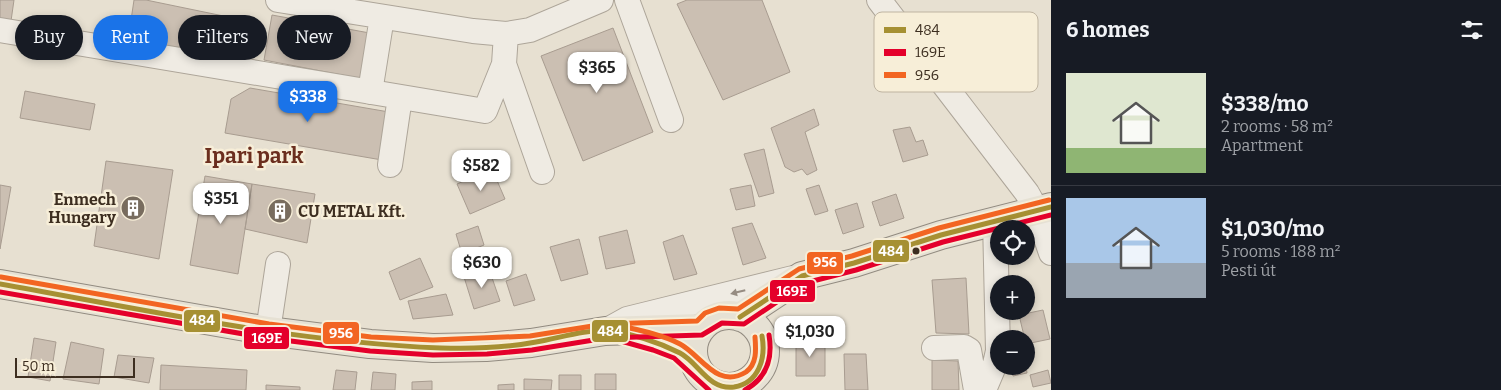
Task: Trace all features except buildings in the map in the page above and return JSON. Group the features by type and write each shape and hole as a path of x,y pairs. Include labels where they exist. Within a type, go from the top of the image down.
{"main road":[{"path":"995,220 1043,208"},
{"path":"740,317 802,276 854,263 990,222"},
{"path":"762,336 772,317 794,295 819,279 854,263"},
{"path":"0,284 268,331 370,344 433,348 531,343 605,330 700,328"},
{"path":"605,330 647,339 684,355 705,378 719,386 731,387 749,384 760,370 764,359 765,347 762,336 755,326 740,317 721,315 709,320 700,328 694,339 692,351 705,378"}],"street":[{"path":"278,0 330,4 382,17 506,34 530,30 572,5 601,0"},
{"path":"627,0 671,120"},
{"path":"879,0 888,12"},
{"path":"370,92 382,17"},
{"path":"0,30 484,111 504,64 506,34"},
{"path":"504,64 542,172"},
{"path":"950,92 1027,193 1043,208 1051,253"},
{"path":"390,165 400,97"},
{"path":"268,331 278,264"},
{"path":"984,390 995,364 998,351 996,265"},
{"path":"605,330 627,319 802,276"},
{"path":"934,348 964,347 969,350 976,390"}],"transit line":[{"name":"956","path":"1,277 269,324 371,337 433,340 530,336 605,324 697,321 705,313 719,308 738,309 799,269 852,256 939,228 1049,200"},
{"name":"484","path":"740,317 802,276 854,263 941,235 1051,207"},
{"name":"169E","path":"0,292 267,338 370,351 433,355 487,354 532,350 606,338 702,335 722,323 744,324 805,283 856,270 943,242 1051,215"},
{"name":"484","path":"0,284 219,324 385,345 489,348 513,346 582,333 609,331 645,339 680,353 687,357 710,380 725,387 743,385 755,375 763,353 762,336"},
{"name":"956","path":"625,327 680,344 710,369 726,377 736,376 750,369 755,356 755,337"},
{"name":"169E","path":"745,390 759,380 767,367 770,352 769,335"},
{"name":"169E","path":"621,341 674,358 709,390"}],"place":[{"name":"Enmech Hungary","path":"133,208"},
{"name":"CU METAL Kft.","path":"280,211"}],"district":[{"name":"Ipari park","path":"254,156"}]}
